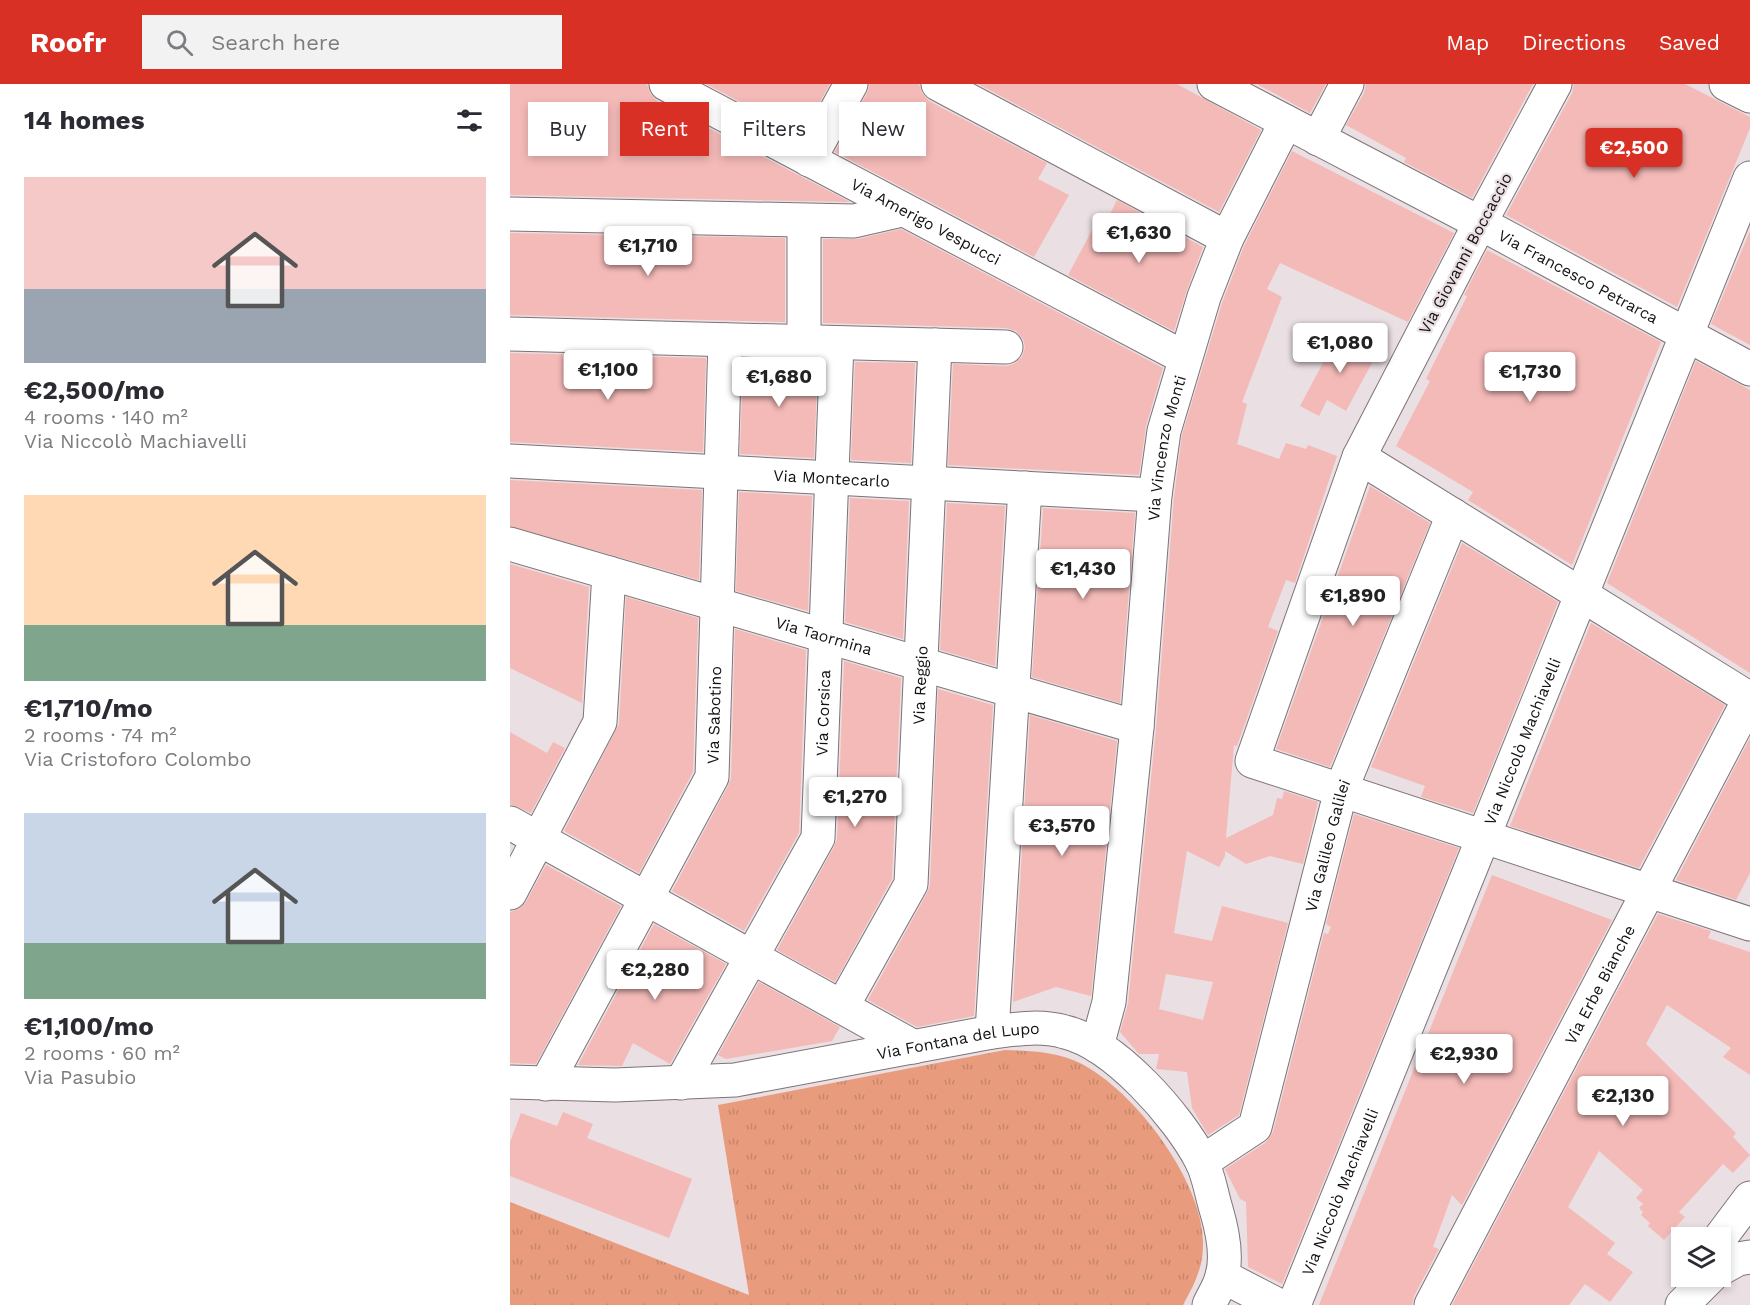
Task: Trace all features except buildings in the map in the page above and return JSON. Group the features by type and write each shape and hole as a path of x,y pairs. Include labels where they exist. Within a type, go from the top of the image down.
{"street":[{"name":"Via Amerigo Vespucci","path":"666,84 1185,358"},
{"path":"809,160 851,84"},
{"path":"938,84 984,95 1227,238"},
{"name":"Via Francesco Petrarca","path":"1214,84 1480,223 1750,369"},
{"path":"1318,139 1347,84"},
{"name":"Via Giovanni Boccaccio","path":"1341,790 1252,761 1359,456 1555,84"},
{"path":"1726,84 1750,96"},
{"name":"Via Vincenzo Monti","path":"1097,1046 1109,1002 1137,727 1155,495 1164,431 1203,297 1227,238 1286,122"},
{"name":"Via Niccolò Machiavelli","path":"1294,1305 1750,178"},
{"path":"510,214 854,221 902,210"},
{"path":"804,221 804,342"},
{"path":"510,334 1006,347"},
{"name":"Via Sabotino","path":"546,1084 712,777 725,340"},
{"name":"Via Corsica","path":"681,1083 818,838 837,343"},
{"name":"Via Reggio","path":"842,1007 911,884 935,345"},
{"path":"1359,456 1750,698"},
{"name":"Via Montecarlo","path":"510,461 1155,495"},
{"path":"992,1032 1024,488"},
{"name":"Via Galileo Galilei","path":"1202,1162 1255,1127 1341,790 1453,515"},
{"name":"Via Taormina","path":"510,544 1137,727"},
{"path":"510,893 600,722 609,573"},
{"name":"Via Erbe Bianche","path":"1431,1305 1750,698"},
{"path":"1341,790 1750,924"},
{"path":"510,823 914,1047"},
{"name":"Via Fontana del Lupo","path":"510,1082 615,1085 735,1080 992,1032 1034,1027 1066,1032 1097,1046 1136,1075 1182,1130 1202,1162 1221,1225 1224,1254 1222,1276 1209,1305"},
{"path":"1750,1198 1746,1209 1750,1236"},
{"path":"1728,1227 1750,1198"},
{"path":"1731,1263 1750,1257"},
{"path":"1222,1276 1278,1305"},
{"path":"1679,1305 1687,1287"},
{"path":"1679,1305 1699,1287"}],"green space":[{"path":"1005,1050 1056,1055 1073,1060 1095,1072 1118,1090 1140,1112 1160,1138 1178,1165 1192,1193 1200,1220 1203,1245 1200,1269 1183,1305 510,1305 510,1202 749,1295 718,1105"}]}
